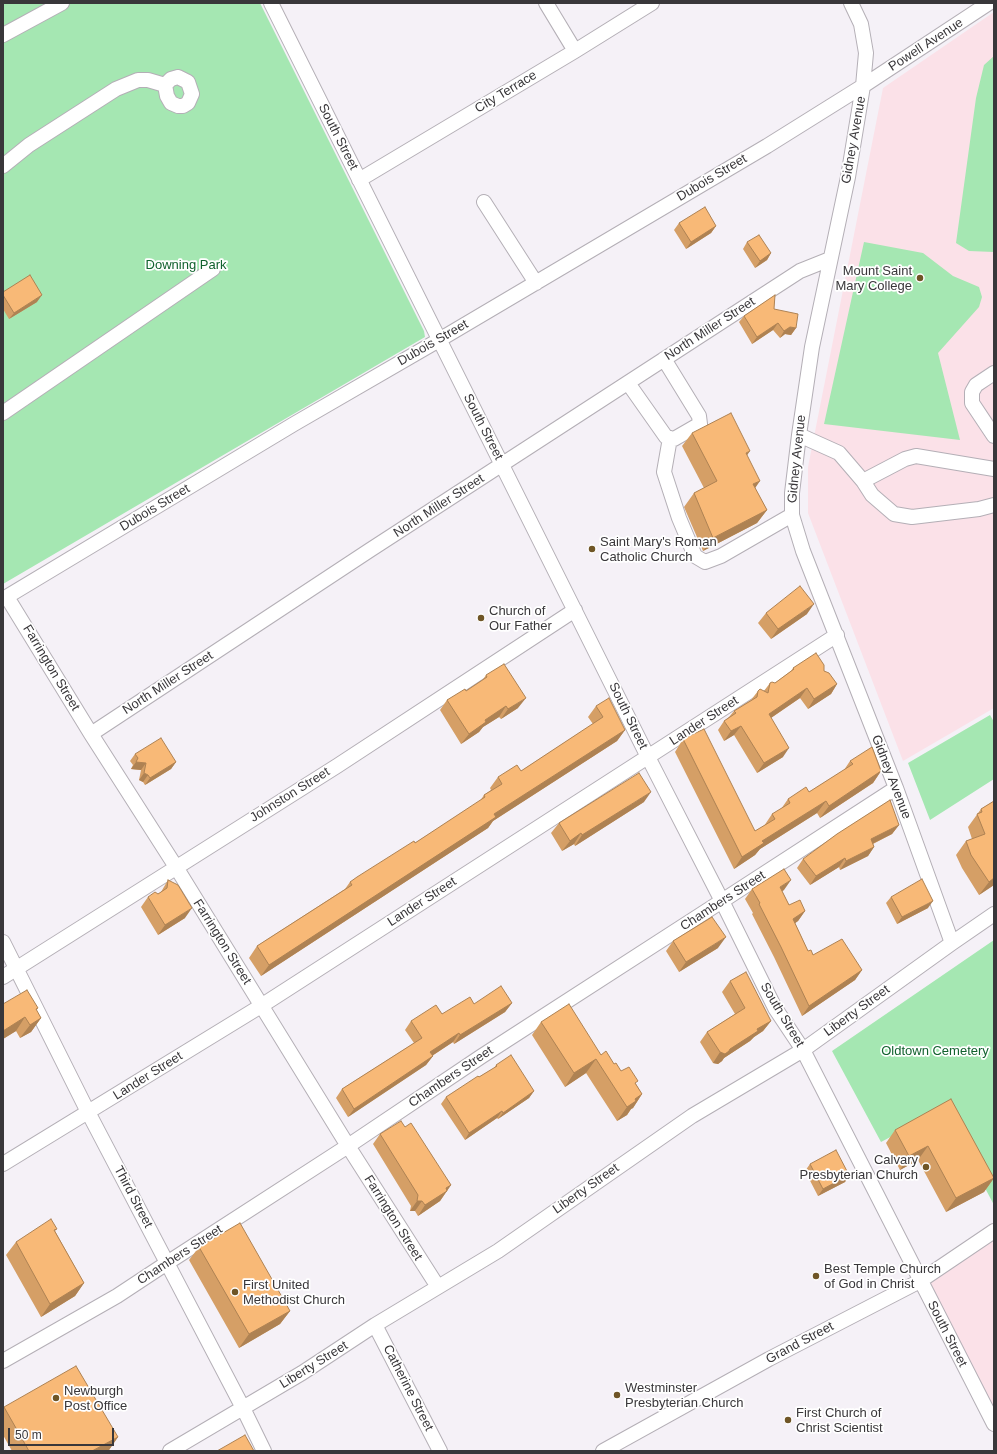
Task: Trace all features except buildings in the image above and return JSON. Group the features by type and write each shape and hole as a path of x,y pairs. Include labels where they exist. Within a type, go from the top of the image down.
{"street":[{"path":"3,35 62,3"},
{"name":"South Street","path":"271,3 775,1008 803,1050 994,1424"},
{"path":"546,3 575,51"},
{"name":"City Terrace","path":"359,180 575,51 652,3"},
{"name":"Gidney Avenue","path":"851,3 861,24 866,53 863,86 848,177 812,347 792,493 792,515 803,551 896,788 952,943"},
{"name":"Powell Avenue","path":"863,86 989,3"},
{"path":"3,166 29,145 116,89 138,80 148,80 164,85"},
{"name":"Dubois Street","path":"5,598 294,424 760,150 863,86"},
{"path":"484,202 536,283"},
{"name":"North Miller Street","path":"91,734 502,464 800,271 830,259"},
{"path":"3,413 212,269"},
{"path":"628,383 666,437 674,439 700,424 699,416 664,359"},
{"path":"994,373 976,386 972,392 972,403 994,436"},
{"path":"799,435 839,452 863,481 872,496 894,514 912,517 979,509 994,505"},
{"path":"670,438 664,472 679,518 695,556 705,562 721,556 792,515"},
{"path":"863,481 904,459 916,456 994,468"},
{"name":"Farrington Street","path":"5,598 176,867 348,1146 438,1288"},
{"name":"Johnston Street","path":"3,977 337,766 575,610"},
{"name":"Lander Street","path":"3,1164 261,1006 837,635"},
{"name":"Chambers Street","path":"3,1361 117,1296 348,1146 482,1056 896,788"},
{"name":"Liberty Street","path":"170,1451 302,1373 375,1325 498,1251 692,1116 803,1050 994,914"},
{"name":"Third Street","path":"3,942 88,1112 264,1451"},
{"name":"Grand Street","path":"603,1451 769,1359 920,1281 994,1231"},
{"name":"Catherine Street","path":"375,1325 440,1451"}],"shaded area":[{"name":"Mount Saint Mary College","path":"994,12 994,708 903,761 808,513 808,467 883,88"},
{"path":"994,1231 994,1424 920,1281"}],"green space":[{"name":"Downing Park","path":"3,3 260,3 424,331 425,337 3,584"},
{"path":"994,56 994,252 969,251 956,243 976,98 984,65"},
{"path":"864,242 923,253 953,276 979,287 982,297 979,307 938,353 960,440 824,424"},
{"path":"990,715 994,722 994,779 930,820 908,763"},
{"name":"Oldtown Cemetery","path":"994,940 994,1205 943,1109 881,1142 832,1051"}],"place":[{"name":"Mount Saint Mary College","path":"920,278"},
{"name":"Saint Mary's Roman Catholic Church","path":"592,549"},
{"name":"Church of Our Father","path":"481,618"},
{"name":"Calvary Presbyterian Church","path":"926,1167"},
{"name":"Best Temple Church of God in Christ","path":"816,1276"},
{"name":"First United Methodist Church","path":"235,1292"},
{"name":"Westminster Presbyterian Church","path":"617,1395"},
{"name":"Newburgh Post Office","path":"56,1398"},
{"name":"First Church of Christ Scientist","path":"788,1420"}]}
